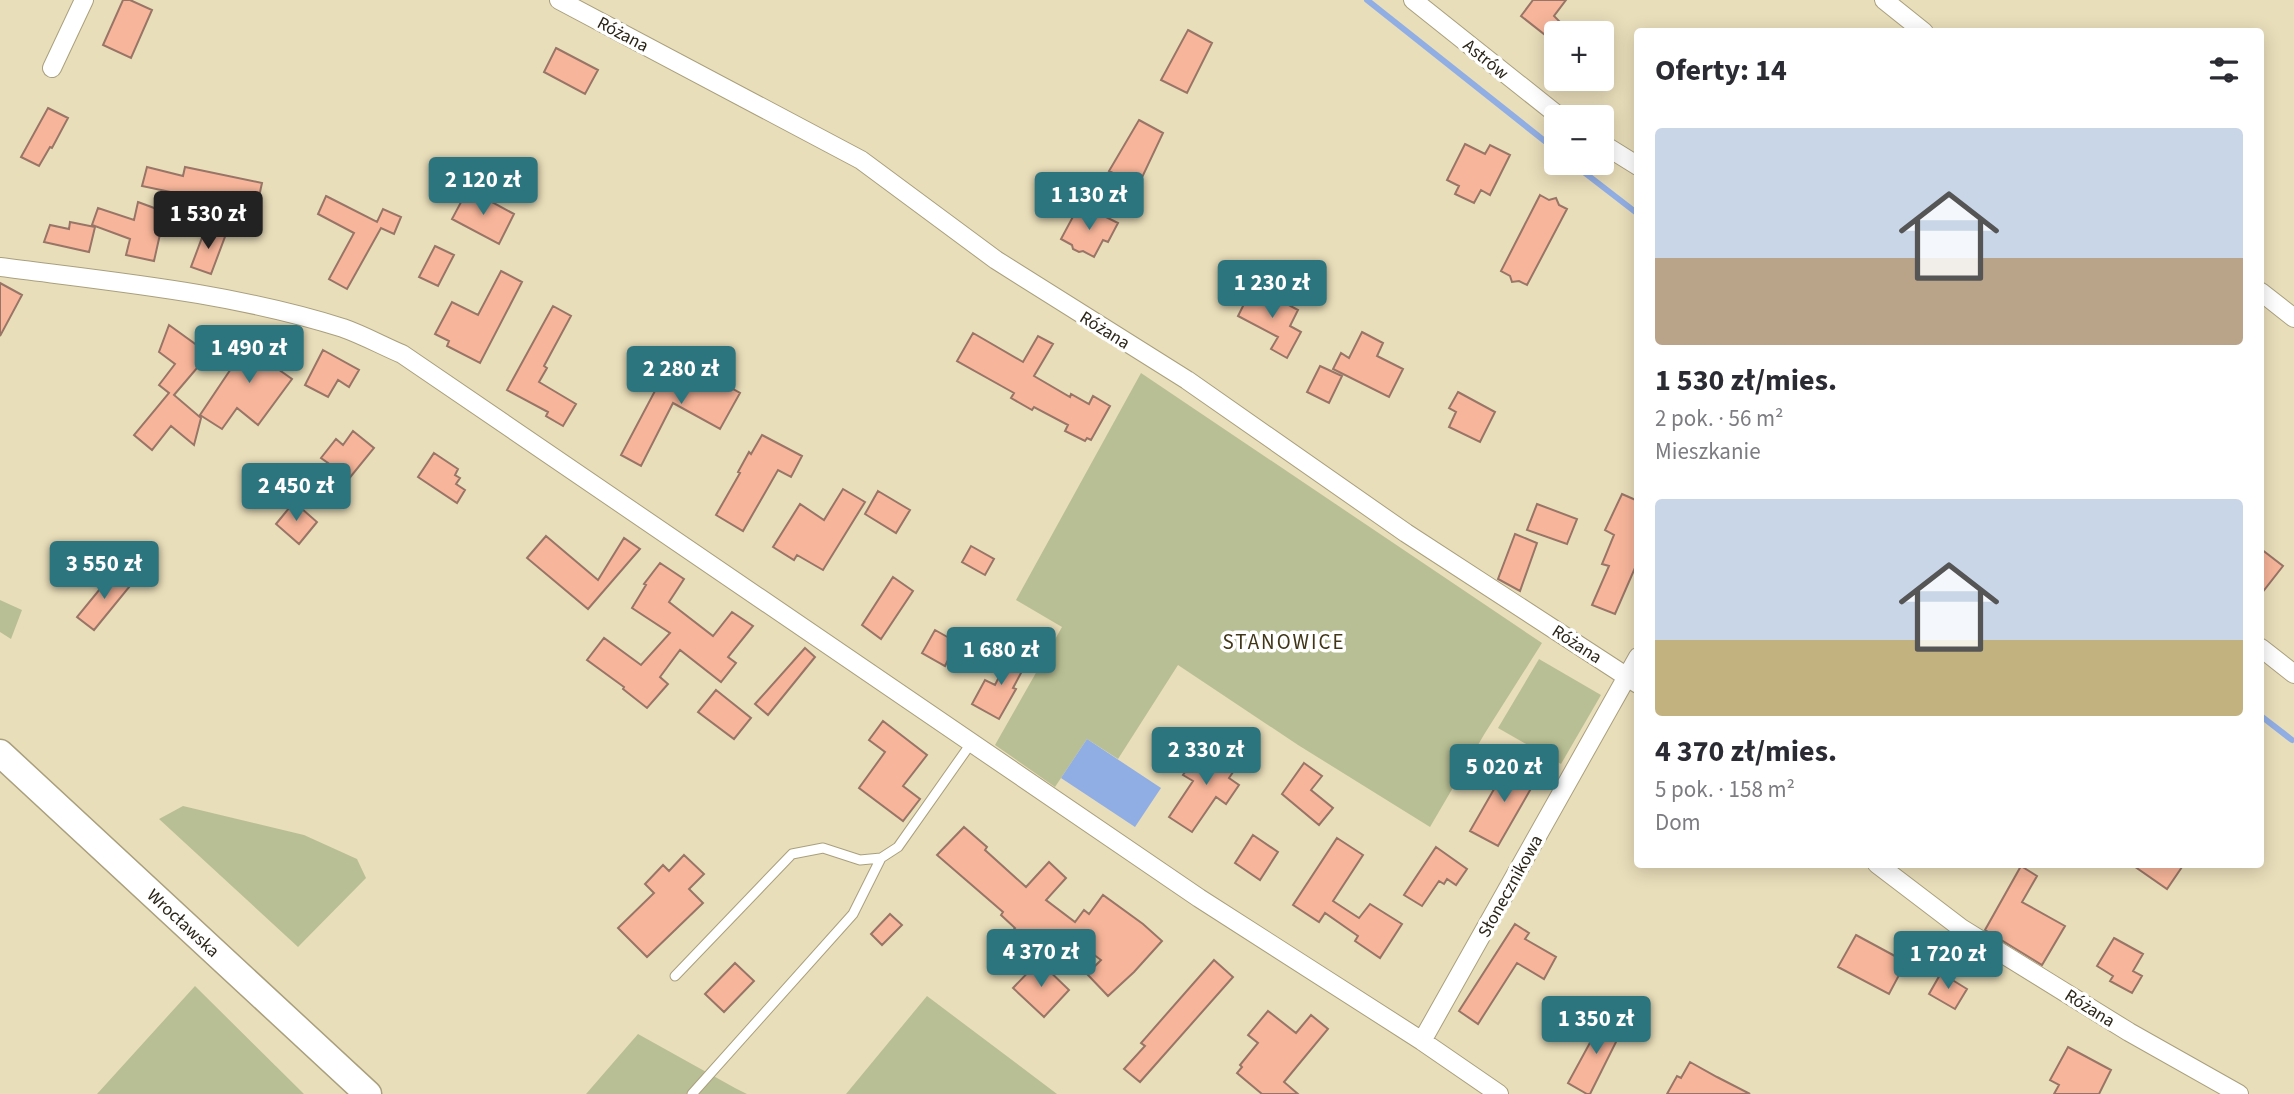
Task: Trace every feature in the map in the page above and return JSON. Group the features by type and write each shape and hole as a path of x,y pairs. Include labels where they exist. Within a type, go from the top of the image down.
{"main road":[{"name":"Wrocławska","path":"0,753 368,1094"}],"street":[{"path":"52,68 84,0"},
{"name":"Różana","path":"559,0 861,160 996,260 1187,380 1406,533 1633,680"},
{"name":"Astrów","path":"1413,0 1545,105"},
{"path":"1884,0 1919,28"},
{"path":"1614,151 1634,164"},
{"path":"0,267 144,286 259,305 346,329 402,355 1199,898 1422,1041 1499,1094"},
{"path":"2264,294 2294,317"},
{"path":"2264,651 2294,674"},
{"name":"Słonecznikowa","path":"1422,1041 1633,680"},
{"name":"Różana","path":"1882,868 1961,928 2129,1032 2239,1094"}],"lane":[{"path":"675,976 792,854 823,848 860,860 881,858 898,847 972,742"},
{"path":"692,1094 853,914 881,858"}],"green space":[{"path":"1141,373 1542,643 1430,827 1298,745 1178,665 1118,759 1087,739 1055,787 995,745 1062,627 1016,600"},
{"path":"0,600 22,610 11,639 0,632"},
{"path":"1539,659 1601,695 1561,764 1498,728"},
{"path":"183,806 304,835 357,859 366,878 298,947 159,819"},
{"path":"195,986 304,1094 97,1094"},
{"path":"927,996 1057,1094 846,1094"},
{"path":"638,1034 735,1088 747,1094 586,1094"}],"water":[{"path":"1087,739 1161,788 1135,827 1061,778"}],"building":[{"path":"123,0 130,0 152,10 131,58 103,45"},
{"path":"1533,0 1566,0 1554,16 1559,21 1544,21 1544,34 1521,16"},
{"path":"1188,30 1212,43 1187,93 1161,80"},
{"path":"556,48 598,70 585,94 544,72"},
{"path":"48,108 68,118 39,166 21,157"},
{"path":"1139,120 1163,133 1138,186 1109,171"},
{"path":"1465,144 1485,154 1490,145 1510,155 1490,195 1481,190 1474,203 1455,194 1459,186 1447,180"},
{"path":"147,167 183,176 185,167 262,183 256,210 142,186"},
{"path":"468,189 514,214 499,244 452,219"},
{"path":"1540,195 1549,200 1556,198 1559,205 1567,209 1527,285 1519,281 1512,282 1510,276 1501,271"},
{"path":"326,196 377,222 383,209 401,217 394,234 381,228 347,289 329,279 354,233 318,214"},
{"path":"138,202 165,212 154,261 126,255 130,239 92,225 98,208 134,220"},
{"path":"1076,211 1091,219 1096,212 1118,223 1108,242 1103,240 1094,257 1073,249 1072,245 1061,239"},
{"path":"70,222 95,227 89,252 44,242 50,225 69,229"},
{"path":"206,227 226,234 211,274 191,267"},
{"path":"435,246 454,255 438,286 419,277"},
{"path":"501,271 522,282 480,363 447,346 449,341 435,334 452,302 478,315"},
{"path":"0,283 22,295 0,336"},
{"path":"1251,290 1274,302 1276,298 1298,310 1290,326 1301,332 1287,358 1271,349 1278,337 1238,316"},
{"path":"553,306 571,316 544,366 547,368 539,382 576,404 563,426 546,416 548,412 507,390"},
{"path":"169,325 209,354 174,395 201,418 194,445 171,426 152,450 134,435 169,393 159,385 175,364 159,352"},
{"path":"257,330 280,345 268,362 292,379 258,425 237,408 222,429 200,415"},
{"path":"1362,332 1383,343 1377,356 1403,369 1389,397 1333,369 1341,353 1349,358"},
{"path":"973,333 1023,362 1038,336 1053,344 1034,376 1070,397 1071,394 1089,404 1093,396 1110,406 1091,440 1087,438 1085,441 1065,431 1068,425 1011,398 1014,393 957,361"},
{"path":"323,350 359,370 349,387 338,380 328,397 305,385"},
{"path":"681,360 740,393 720,429 673,403 641,466 621,455 665,372 672,377"},
{"path":"1320,366 1342,376 1329,403 1307,392"},
{"path":"1458,392 1495,412 1480,442 1449,427 1456,412 1449,408"},
{"path":"353,431 374,448 343,486 323,469 328,463 321,458 336,439 343,445"},
{"path":"762,435 802,456 791,477 778,470 743,531 716,515 749,452 751,454"},
{"path":"434,453 458,469 455,475 460,478 456,484 465,490 457,503 418,477"},
{"path":"843,489 865,502 823,570 797,555 794,560 773,547 800,504 824,520"},
{"path":"878,491 910,510 896,533 865,514"},
{"path":"1622,494 1634,499 1634,570 1615,614 1592,605 1609,566 1602,564 1614,535 1605,530"},
{"path":"294,502 317,522 299,544 276,524"},
{"path":"1537,504 1577,519 1567,544 1527,530"},
{"path":"1515,534 1537,543 1520,591 1498,579"},
{"path":"546,536 598,580 624,538 640,549 588,609 527,558"},
{"path":"971,546 994,559 985,575 962,562"},
{"path":"2264,551 2283,566 2264,590"},
{"path":"660,563 684,579 669,602 713,636 732,612 753,626 728,657 736,663 721,682 680,650 660,677 668,684 647,708 587,660 604,638 641,665 670,633 632,608 646,585 644,584"},
{"path":"113,573 130,586 94,630 77,617"},
{"path":"893,577 913,591 881,639 862,625"},
{"path":"935,630 958,643 953,650 955,655 949,658 945,666 922,653"},
{"path":"805,648 815,657 768,715 755,704"},
{"path":"1013,649 1029,658 999,719 972,704 985,680 995,685"},
{"path":"716,690 751,718 734,739 698,712"},
{"path":"883,721 927,755 903,786 920,799 903,821 859,788 885,752 869,740"},
{"path":"1217,746 1240,762 1229,778 1239,785 1226,804 1216,797 1192,832 1169,817 1193,781 1183,775 1196,756 1206,763"},
{"path":"1304,763 1322,776 1311,790 1333,808 1319,825 1282,794"},
{"path":"1509,763 1537,778 1498,846 1470,831"},
{"path":"964,827 1026,887 1049,862 1066,878 1046,900 1075,922 1084,910 1089,914 1103,895 1162,941 1108,996 1087,974 1101,960 1062,931 1028,969 1001,945 1015,928 1001,915 1003,912 937,855"},
{"path":"1253,835 1278,852 1260,880 1235,863"},
{"path":"1337,838 1363,855 1333,901 1359,918 1370,904 1402,924 1380,958 1355,941 1358,936 1325,913 1319,922 1293,905"},
{"path":"1436,847 1467,869 1456,885 1447,879 1444,884 1439,881 1422,906 1404,895"},
{"path":"684,855 704,874 689,889 703,903 647,957 618,928 654,893 645,884 663,865 669,871"},
{"path":"2020,868 2037,876 2022,902 2065,926 2042,965 1985,930"},
{"path":"2137,868 2181,868 2167,889"},
{"path":"890,914 902,925 882,945 871,934"},
{"path":"1515,924 1529,933 1525,939 1556,957 1544,979 1517,963 1478,1024 1459,1011"},
{"path":"1856,935 1906,962 1889,994 1838,967"},
{"path":"2114,938 2143,954 2133,971 2142,976 2132,993 2110,981 2113,976 2097,966"},
{"path":"1214,960 1233,977 1140,1082 1124,1069 1145,1046 1141,1043"},
{"path":"1039,961 1069,990 1044,1017 1013,988"},
{"path":"735,963 754,981 724,1012 705,994"},
{"path":"1941,973 1967,989 1955,1009 1929,994"},
{"path":"1268,1011 1296,1033 1311,1015 1328,1029 1284,1082 1298,1094 1262,1094 1237,1073 1242,1067 1240,1065 1258,1043 1248,1035"},
{"path":"1604,1017 1623,1028 1590,1094 1587,1094 1568,1083"},
{"path":"2068,1047 2111,1070 2099,1094 2054,1094 2059,1085 2050,1080"},
{"path":"1690,1062 1750,1094 1667,1094 1677,1076 1681,1078"}],"waterway":[{"path":"1367,0 1544,140"},
{"path":"1588,175 1634,211"},
{"path":"2264,718 2292,740"}],"district":[{"name":"STANOWICE","path":"1284,642"}]}
